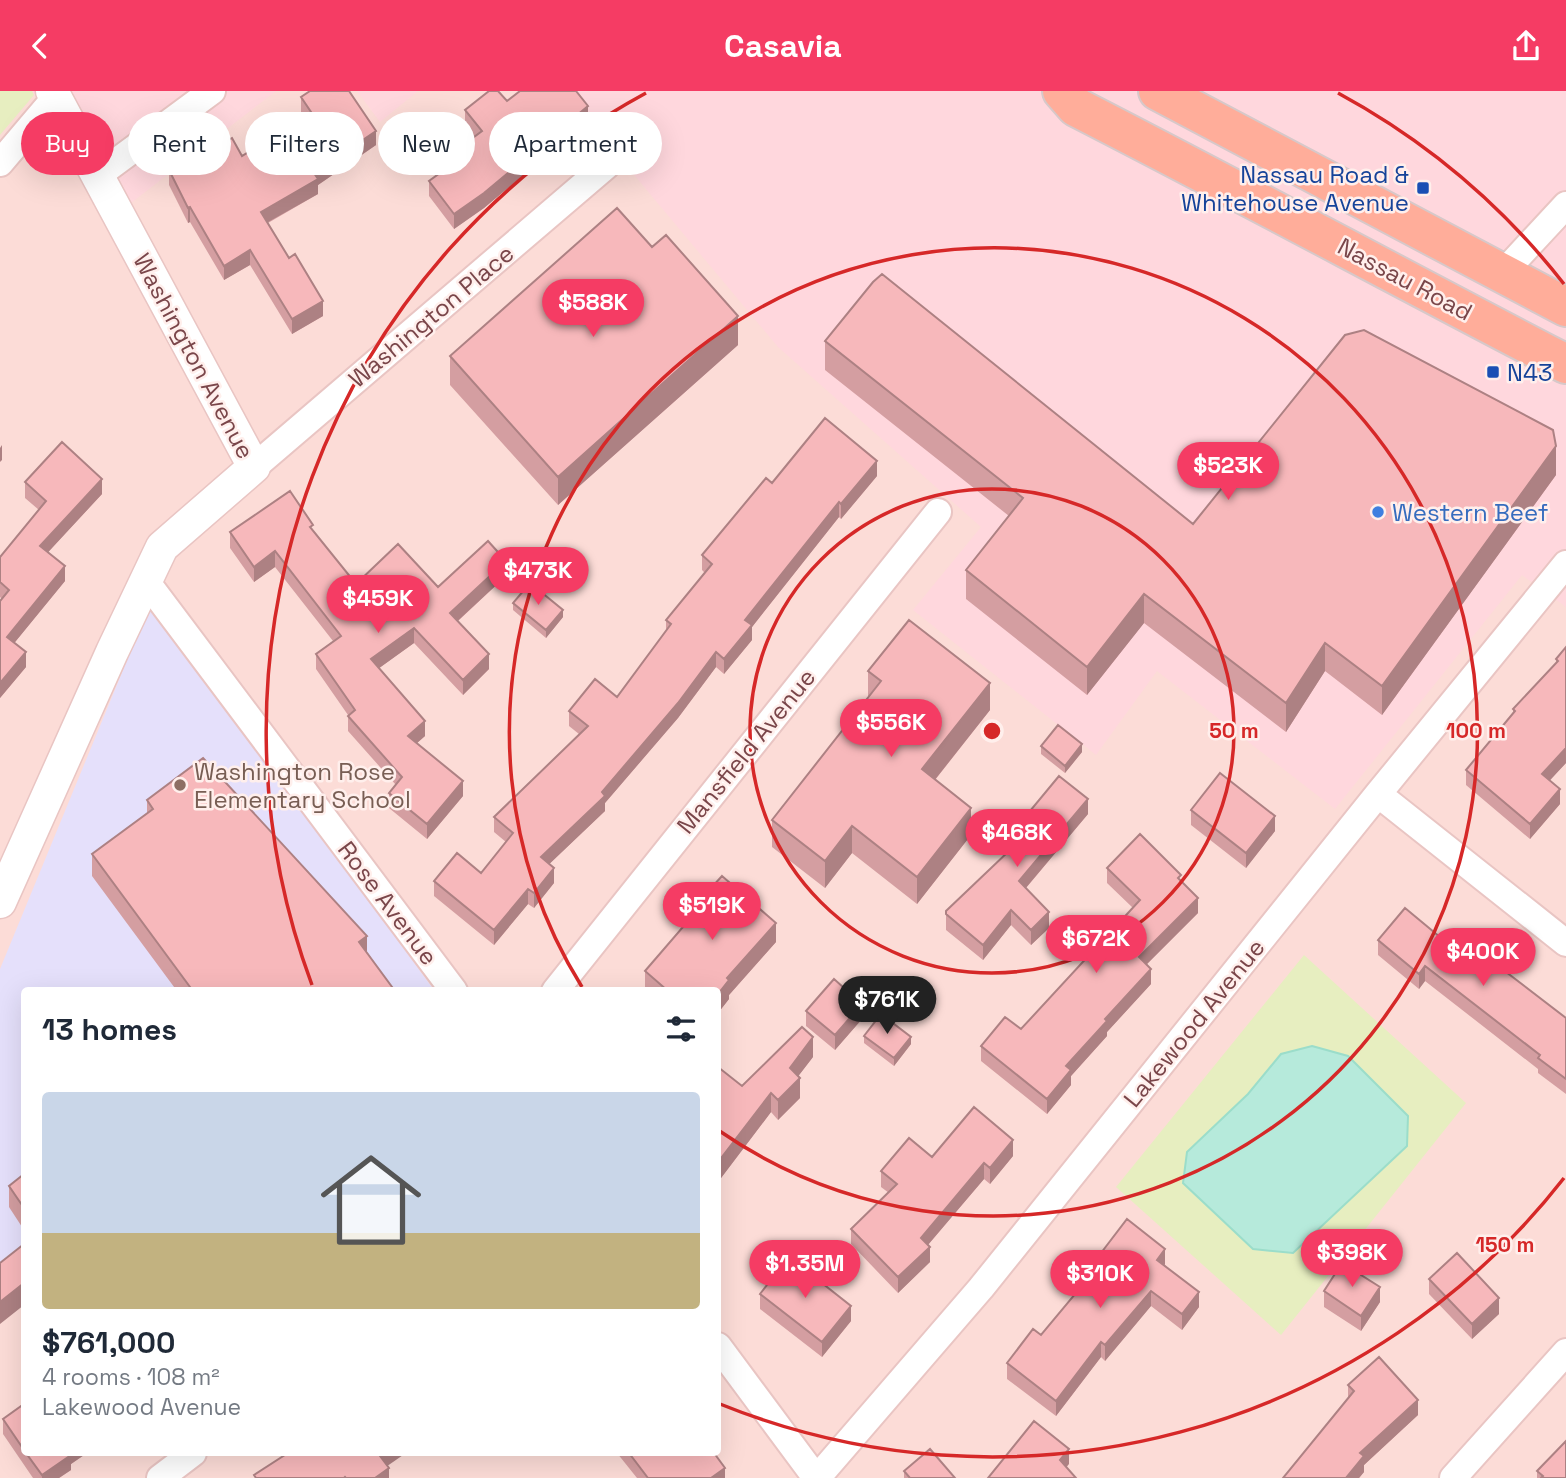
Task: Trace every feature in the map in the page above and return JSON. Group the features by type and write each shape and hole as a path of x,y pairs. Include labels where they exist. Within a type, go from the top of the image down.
{"main road":[{"name":"Nassau Road","path":"1062,91 1076,107 1566,364"},
{"name":"Nassau Road","path":"1158,91 1566,307"},
{"path":"1414,286 1451,290 1480,288 1503,274"}],"street":[{"path":"97,176 212,91"},
{"path":"0,163 53,94"},
{"name":"Washington Avenue","path":"0,902 162,547 254,467 53,94"},
{"name":"Washington Place","path":"254,467 595,175"},
{"path":"1503,274 1566,205"},
{"name":"Mansfield Avenue","path":"558,987 937,512"},
{"name":"Lakewood Avenue","path":"817,1478 981,1288 1566,564"},
{"name":"Rose Avenue","path":"146,581 451,987"},
{"path":"1378,794 1566,943"},
{"path":"721,1350 817,1478"},
{"path":"1453,1478 1566,1352"},
{"path":"160,1478 189,1456"}],"shaded area":[{"path":"0,91 1566,91 1566,1478 0,1478"},
{"path":"32,91 276,91 249,112 245,112 231,126 231,112 128,112 128,175 167,175 118,213 91,175 114,175 114,112 47,112"},
{"path":"357,91 418,91 392,112 378,112 378,119"},
{"path":"564,91 1566,91 1566,607 1522,575 1335,809 1157,671 1096,755 913,610 981,527 778,347 634,175 662,175 662,112 582,112"},
{"name":"Washington Rose Elementary School","path":"151,602 432,987 21,987 21,1283 0,1263 0,969"}],"green space":[{"path":"0,91 32,91 34,95 0,135"},
{"path":"1304,955 1466,1103 1281,1335 1116,1187"}],"water":[{"path":"1312,1046 1348,1056 1408,1116 1407,1146 1293,1253 1253,1249 1183,1183 1187,1152 1248,1094 1281,1054"}],"building":[{"path":"310,91 349,91 363,112 311,112 301,97"},
{"path":"489,91 498,91 507,101 520,91 576,91 588,106 581,112 489,112 489,175 506,175 454,214 429,181 437,175 475,175 475,136 482,131 475,122 475,112 465,110"},
{"path":"364,113 376,131 364,139"},
{"path":"232,138 242,156 245,154 245,175 315,175 318,179 261,212 289,258 295,254 323,301 292,319 250,250 224,266 190,207 188,208 172,175 231,175"},
{"path":"617,208 652,247 666,235 738,316 558,477 450,356"},
{"path":"882,274 1193,524 1345,335 1364,330 1553,430 1556,446 1382,686 1325,643 1286,703 1144,594 1087,667 966,570 1023,498 825,341"},
{"path":"825,418 877,461 841,504 839,502 745,620 752,625 724,659 716,652 678,703 602,792 605,796 541,857 554,868 534,893 528,889 494,930 434,881 457,853 481,873 513,833 494,817 588,726 569,711 595,679 617,697 671,624 666,620 712,564 702,555 766,478 772,483"},
{"path":"62,442 102,479 40,546 65,566 7,637 26,652 0,683 0,601 9,590 0,582 0,557 46,501 25,482"},
{"path":"290,491 313,525 310,527 356,584 398,544 438,587 488,541 506,561 450,613 489,654 463,680 414,628 371,659 425,721 408,736 463,781 427,824 389,793 402,777 348,716 355,710 316,654 341,636 275,551 254,567 230,532"},
{"path":"530,583 563,610 546,630 513,603"},
{"path":"909,620 990,683 922,769 971,808 917,877 852,826 825,861 772,820 881,681 868,671"},
{"path":"1566,647 1566,748 1542,774 1560,789 1530,824 1466,770 1515,711 1513,709 1558,661 1556,659"},
{"path":"1058,725 1082,744 1065,766 1041,746"},
{"path":"203,758 367,936 359,942 392,987 190,987 92,854 153,809 147,800"},
{"path":"1220,773 1275,816 1246,853 1191,810"},
{"path":"1059,776 1088,799 1019,881 1049,912 1031,930 1011,910 983,945 946,914 946,911 1030,831 1020,823"},
{"path":"1140,834 1181,875 1178,878 1198,898 1139,957 1151,969 1066,1066 1071,1070 1047,1099 981,1046 1005,1017 1021,1029 1140,900 1107,868"},
{"path":"722,876 776,923 727,978 729,980 721,990 721,987 663,987 645,971 696,912 692,909"},
{"path":"1405,908 1464,957 1472,946 1566,1018 1566,1079 1538,1058 1540,1055 1425,966 1419,974 1378,940"},
{"path":"834,979 862,1004 835,1035 806,1011"},
{"path":"881,1014 911,1037 894,1058 864,1036"},
{"path":"802,1027 813,1037 790,1068 800,1078 778,1100 771,1093 721,1158 721,1069 742,1086"},
{"path":"974,1107 1013,1140 990,1168 984,1163 921,1238 930,1247 898,1277 851,1229 897,1184 881,1171 909,1138 932,1157"},
{"path":"21,1176 21,1204 9,1186"},
{"path":"1127,1219 1165,1249 1157,1260 1199,1292 1182,1314 1151,1291 1105,1345 1101,1342 1056,1401 1007,1363 1033,1329 1041,1335 1106,1257 1101,1253"},
{"path":"21,1246 21,1285 0,1302 0,1263"},
{"path":"1457,1253 1499,1298 1472,1324 1429,1279"},
{"path":"789,1257 851,1306 822,1342 760,1294"},
{"path":"1342,1263 1380,1287 1361,1316 1324,1291"},
{"path":"1379,1357 1418,1400 1360,1453 1364,1456 1346,1478 1283,1478 1354,1391 1348,1385"},
{"path":"21,1406 21,1446 3,1419"},
{"path":"1034,1421 1069,1449 1060,1460 1076,1478 988,1478"},
{"path":"1566,1441 1566,1478 1541,1478 1543,1476 1537,1471"},
{"path":"930,1449 955,1478 910,1478 904,1471"},
{"path":"28,1456 70,1456 42,1475"},
{"path":"283,1456 380,1456 389,1468 375,1478 256,1478 254,1475"},
{"path":"631,1456 716,1456 725,1468 711,1478 648,1478"}],"place":[{"name":"Nassau Road & Whitehouse Avenue","path":"1423,188"},
{"name":"N43","path":"1493,372"},
{"name":"Western Beef","path":"1378,512"},
{"name":"Washington Rose Elementary School","path":"180,785"}]}
